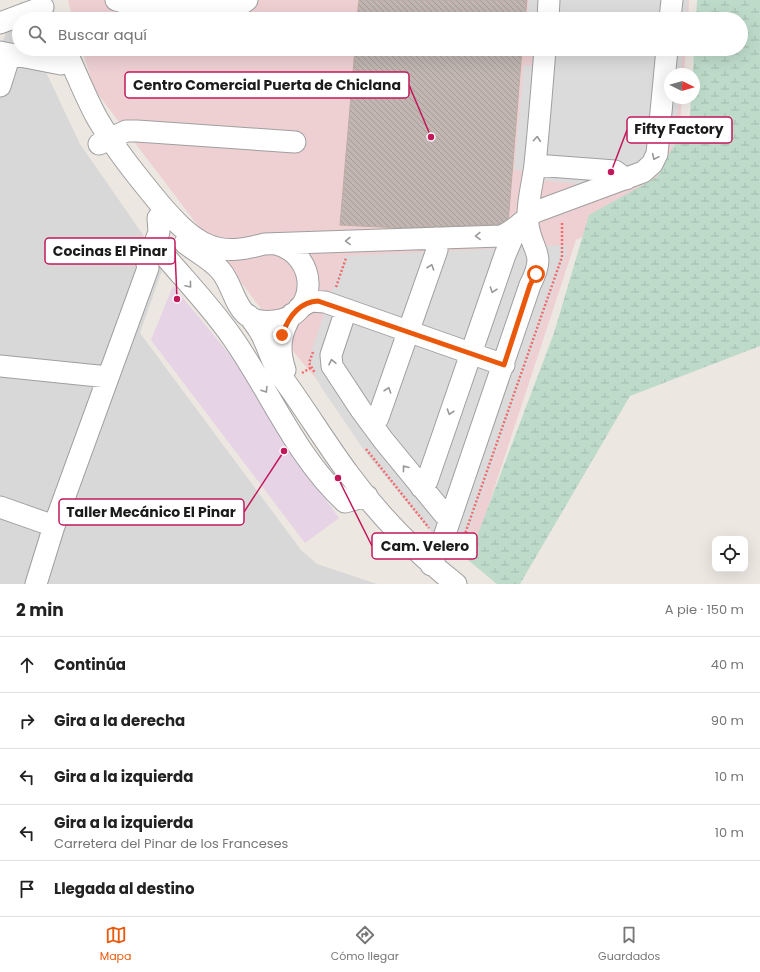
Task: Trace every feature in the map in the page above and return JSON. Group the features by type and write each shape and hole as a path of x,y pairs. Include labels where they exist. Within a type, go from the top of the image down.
{"street":[{"path":"116,0 131,4 226,10 236,8 247,0"},
{"path":"548,12 549,0"},
{"path":"671,12 672,0"},
{"path":"0,23 12,19"},
{"path":"0,86 5,53"},
{"path":"41,56 42,62 56,56"},
{"path":"61,56 97,117 105,141 126,180 158,218 177,237 221,271 236,302 259,330 280,376 287,383 344,468 387,520 431,565 456,584"},
{"path":"421,487 427,481 470,354 522,222 535,165 544,56"},
{"path":"105,141 186,232 207,245 222,249 237,250 265,245 501,236 510,233 535,212 643,172 652,164 657,154 666,56"},
{"path":"105,141 126,131 138,131 296,142"},
{"path":"535,165 615,171 626,178"},
{"path":"36,584 54,526 148,268 147,264 159,232 158,218"},
{"path":"431,565 451,516 504,365 530,285 536,274 538,254 528,226 522,222"},
{"path":"372,424 378,418 437,250 436,238"},
{"path":"232,293 231,283 235,265 240,257 265,245 291,250 304,264 309,282 306,296 282,335 280,347 287,383"},
{"path":"148,268 156,260 173,252 195,254 205,258"},
{"path":"164,255 232,336 300,448 331,490 345,502 366,496"},
{"path":"248,315 266,322 284,319 311,301 318,301 504,365"},
{"path":"346,310 331,355 331,362 338,376 372,424 421,487 444,514 451,516"},
{"path":"0,366 108,376"},
{"path":"0,507 54,526"}],"shaded area":[{"path":"68,0 689,0 688,12 71,12"},
{"path":"529,0 688,0 687,12 528,12"},
{"path":"20,2 55,6 54,12 16,12"},
{"path":"12,20 12,56 47,56 45,70 80,144 164,265 140,333 301,550 317,564 377,584 0,584 0,47"},
{"path":"84,56 685,56 684,68 664,68 664,104 682,104 674,195 576,240 470,562 297,356 94,89"},
{"path":"549,56 682,56 681,68 664,68 664,104 678,104 674,147 654,145 653,156 591,185 538,180 538,172 514,170 524,65 548,67"},
{"path":"566,245 566,254 459,560 446,550 366,453 321,387 308,361 344,256"},
{"path":"173,286 240,367 291,452 339,518 305,543 151,340"}],"green space":[{"path":"697,0 760,0 760,346 630,396 520,584 497,584 468,560 554,333 589,215 657,177 690,115 691,104 700,104 700,68 693,68 694,56 748,56 748,12 696,12"}],"building":[{"path":"359,0 527,0 526,12 358,12"},
{"path":"354,56 521,56 508,224 399,228 340,225"}],"place":[{"name":"Centro Comercial Puerta de Chiclana","path":"431,137"},
{"name":"Fifty Factory","path":"611,172"},
{"name":"Cocinas El Pinar","path":"177,299"},
{"name":"Taller Mecánico El Pinar","path":"284,451"},
{"name":"Cam. Velero","path":"338,478"}],"route":[{"path":"282,335 292,314 311,301 318,301 504,365 530,285 536,274"}]}
